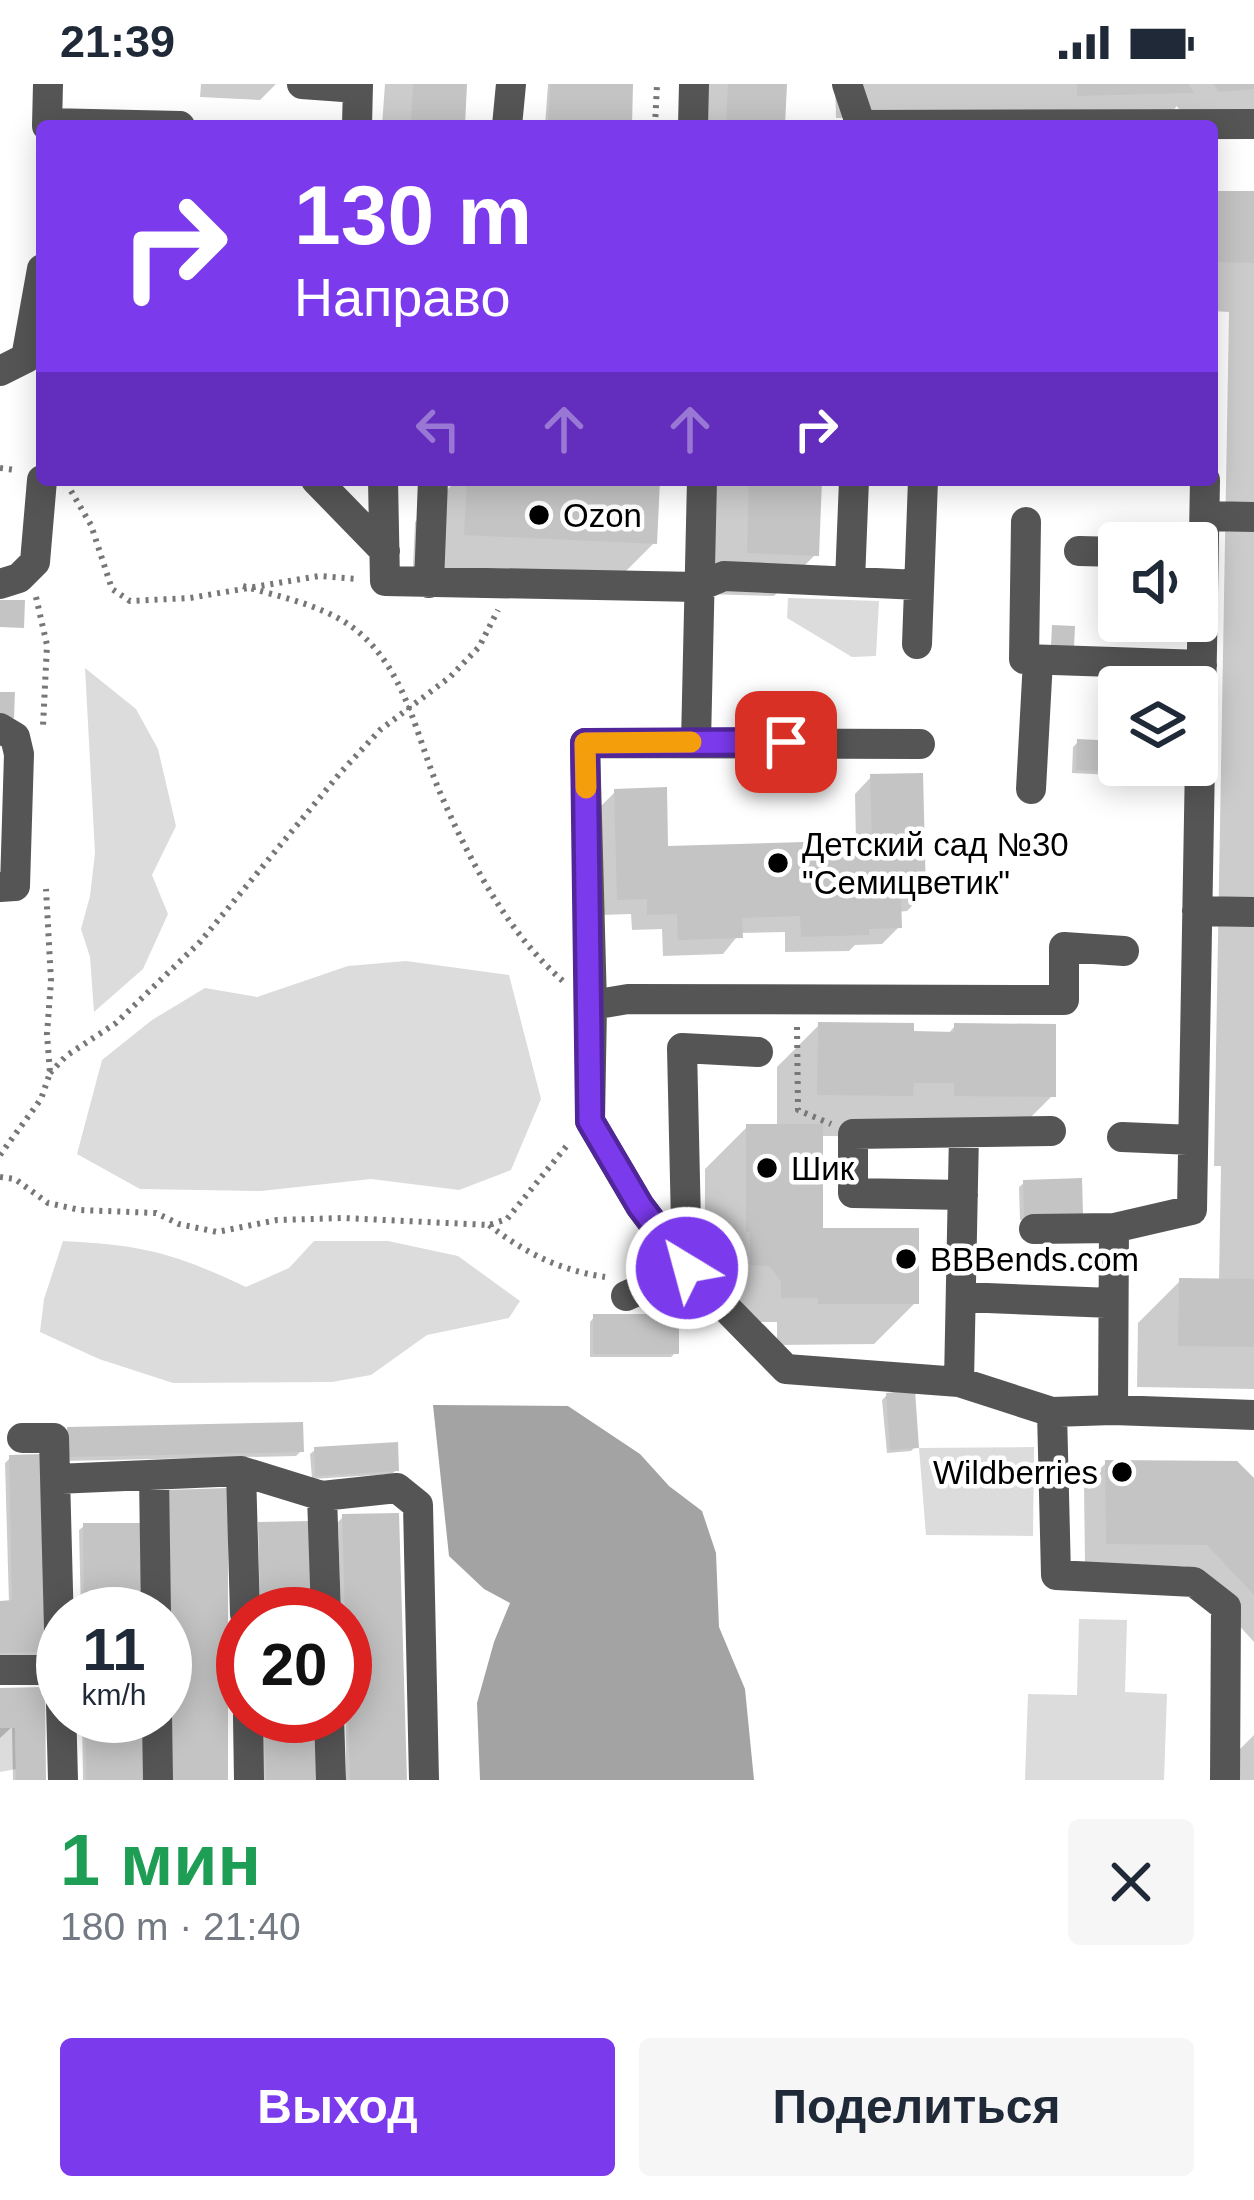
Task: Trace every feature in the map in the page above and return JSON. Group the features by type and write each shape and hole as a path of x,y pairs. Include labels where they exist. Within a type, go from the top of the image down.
{"lane":[{"path":"47,120 48,84"},
{"path":"302,84 358,86 357,120"},
{"path":"508,120 511,84"},
{"path":"693,120 694,84"},
{"path":"847,84 859,120"},
{"path":"1218,124 1254,124"},
{"path":"0,371 26,358 36,302"},
{"path":"0,584 19,578 35,562 54,486"},
{"path":"321,486 385,566 429,583 698,586 724,576 919,585"},
{"path":"383,486 385,566"},
{"path":"429,583 433,486"},
{"path":"696,742 702,486"},
{"path":"850,581 854,486"},
{"path":"916,644 923,486"},
{"path":"1204,522 1205,486"},
{"path":"1204,516 1254,517"},
{"path":"1026,522 1024,659 1202,665"},
{"path":"1079,551 1098,551"},
{"path":"1034,1228 1114,1228 1192,1210 1202,642"},
{"path":"1031,789 1038,660"},
{"path":"0,728 15,736 19,754 15,886 0,887"},
{"path":"920,744 585,743 590,1121 640,1206 687,1268 786,1369 959,1382 1052,1412 1254,1415"},
{"path":"1197,911 1254,912"},
{"path":"592,1005 628,999 1064,1000 1064,947 1124,951"},
{"path":"687,1268 682,1048 758,1052"},
{"path":"964,1195 853,1193 853,1134 1051,1131"},
{"path":"959,1382 964,1133"},
{"path":"1122,1137 1193,1140"},
{"path":"1113,1410 1114,1228"},
{"path":"640,1290 687,1268"},
{"path":"962,1297 1112,1303"},
{"path":"1052,1412 1056,1575 1195,1582 1226,1607 1225,1780"},
{"path":"22,1438 54,1438 59,1587"},
{"path":"56,1479 241,1471 322,1496 397,1488 418,1505 424,1780"},
{"path":"241,1471 244,1587"},
{"path":"154,1475 156,1587"},
{"path":"322,1496 325,1587"},
{"path":"0,1670 36,1670"},
{"path":"62,1743 63,1780"},
{"path":"157,1743 158,1780"},
{"path":"248,1743 249,1780"},
{"path":"330,1743 331,1780"}],"path":[{"path":"655,120 657,84"},
{"path":"57,486 91,525 112,589 130,601 190,598 385,566"},
{"path":"0,1155 41,1099 50,1073 66,1056 116,1022 200,942 341,772 479,647 504,584"},
{"path":"243,586 326,611 361,633 398,676 440,792 488,886 539,960 592,1005"},
{"path":"797,1000 798,1110 853,1134"},
{"path":"0,1177 15,1179 48,1203 80,1210 157,1213 178,1224 217,1232 277,1220 344,1218 489,1225 507,1219 556,1155 590,1121"},
{"path":"489,1225 521,1250 552,1264 640,1290"}],"shaded area":[{"path":"788,598 879,601 876,656 852,657 787,618"},
{"path":"85,668 136,709 158,749 176,826 152,875 168,914 143,969 94,1012 90,957 81,929 95,853"},
{"path":"406,961 509,975 541,1099 511,1170 459,1190 371,1179 261,1191 140,1189 77,1154 102,1060 152,1020 205,988 257,997 348,966"},
{"path":"63,1241 158,1253 246,1287 289,1268 314,1241 388,1241 458,1256 520,1301 509,1318 427,1335 371,1375 332,1382 173,1383 99,1359 40,1332 44,1299"},
{"path":"433,1405 568,1406 640,1454 669,1486 702,1511 716,1553 719,1627 745,1689 754,1780 480,1780 477,1703 510,1603 484,1589 449,1556"},
{"path":"1034,1447 1033,1536 926,1535 919,1448"},
{"path":"1079,1619 1127,1620 1125,1692 1167,1694 1164,1780 1025,1780 1028,1694 1077,1695"},
{"path":"0,1728 15,1728 16,1769 0,1772"}],"building":[{"path":"413,84 467,84 465,120 411,120"},
{"path":"550,84 633,84 632,120 548,120"},
{"path":"728,84 787,84 785,120 726,120"},
{"path":"1077,84 1189,84 1194,93 1077,96"},
{"path":"1214,84 1254,84 1254,89 1218,92"},
{"path":"1218,191 1254,191 1254,263 1218,262"},
{"path":"467,486 660,486 657,544 464,535"},
{"path":"749,486 822,486 819,556 747,553"},
{"path":"0,600 25,600 24,628 0,627"},
{"path":"1052,625 1075,626 1074,647 1051,646"},
{"path":"0,692 15,692 14,718 0,718"},
{"path":"1077,739 1098,740 1098,771 1076,770"},
{"path":"923,773 926,896 901,896 902,928 869,929 869,935 801,937 800,916 742,918 743,938 678,940 677,914 647,915 647,899 617,900 614,789 667,787 668,846 872,840 870,774"},
{"path":"818,1022 914,1023 914,1031 954,1032 954,1023 1056,1024 1056,1097 954,1096 954,1083 914,1083 913,1096 817,1095"},
{"path":"746,1124 823,1124 823,1228 919,1228 919,1304 818,1304 818,1298 781,1298 781,1281 769,1266 750,1265"},
{"path":"1082,1178 1083,1215 1024,1216 1023,1180"},
{"path":"1179,1278 1254,1279 1254,1347 1178,1346"},
{"path":"593,1314 679,1314 679,1354 593,1354"},
{"path":"915,1390 919,1448 890,1450 886,1393"},
{"path":"303,1422 304,1452 68,1457 67,1427"},
{"path":"398,1442 399,1471 315,1476 314,1447"},
{"path":"41,1454 45,1587 36,1587 36,1652 0,1653 0,1601 12,1600 9,1455"},
{"path":"1105,1460 1237,1461 1254,1478 1254,1595 1207,1545 1106,1544"},
{"path":"228,1488 228,1587 216,1587 216,1743 228,1743 228,1780 171,1780 171,1743 192,1743 192,1587 169,1587 168,1490"},
{"path":"399,1513 407,1780 350,1780 349,1743 372,1743 372,1587 344,1587 342,1514"},
{"path":"312,1521 314,1587 259,1587 258,1522"},
{"path":"83,1523 142,1523 142,1587 84,1587"},
{"path":"36,1687 36,1743 46,1743 46,1780 16,1780 15,1728 0,1728 0,1688"},
{"path":"85,1743 143,1743 143,1780 86,1780"},
{"path":"265,1743 319,1743 320,1780 266,1780"}],"slow traffic":[{"path":"586,788 585,743 691,742"}],"place":[{"name":"Ozon","path":"539,515"},
{"name":"Детский сад №30 \"Семицветик\"","path":"778,863"},
{"name":"Шик","path":"767,1168"},
{"name":"BBBends.com","path":"906,1259"},
{"name":"Wildberries","path":"1122,1472"}],"route":[{"path":"687,1268 640,1206 590,1121 585,743 786,742"}]}
